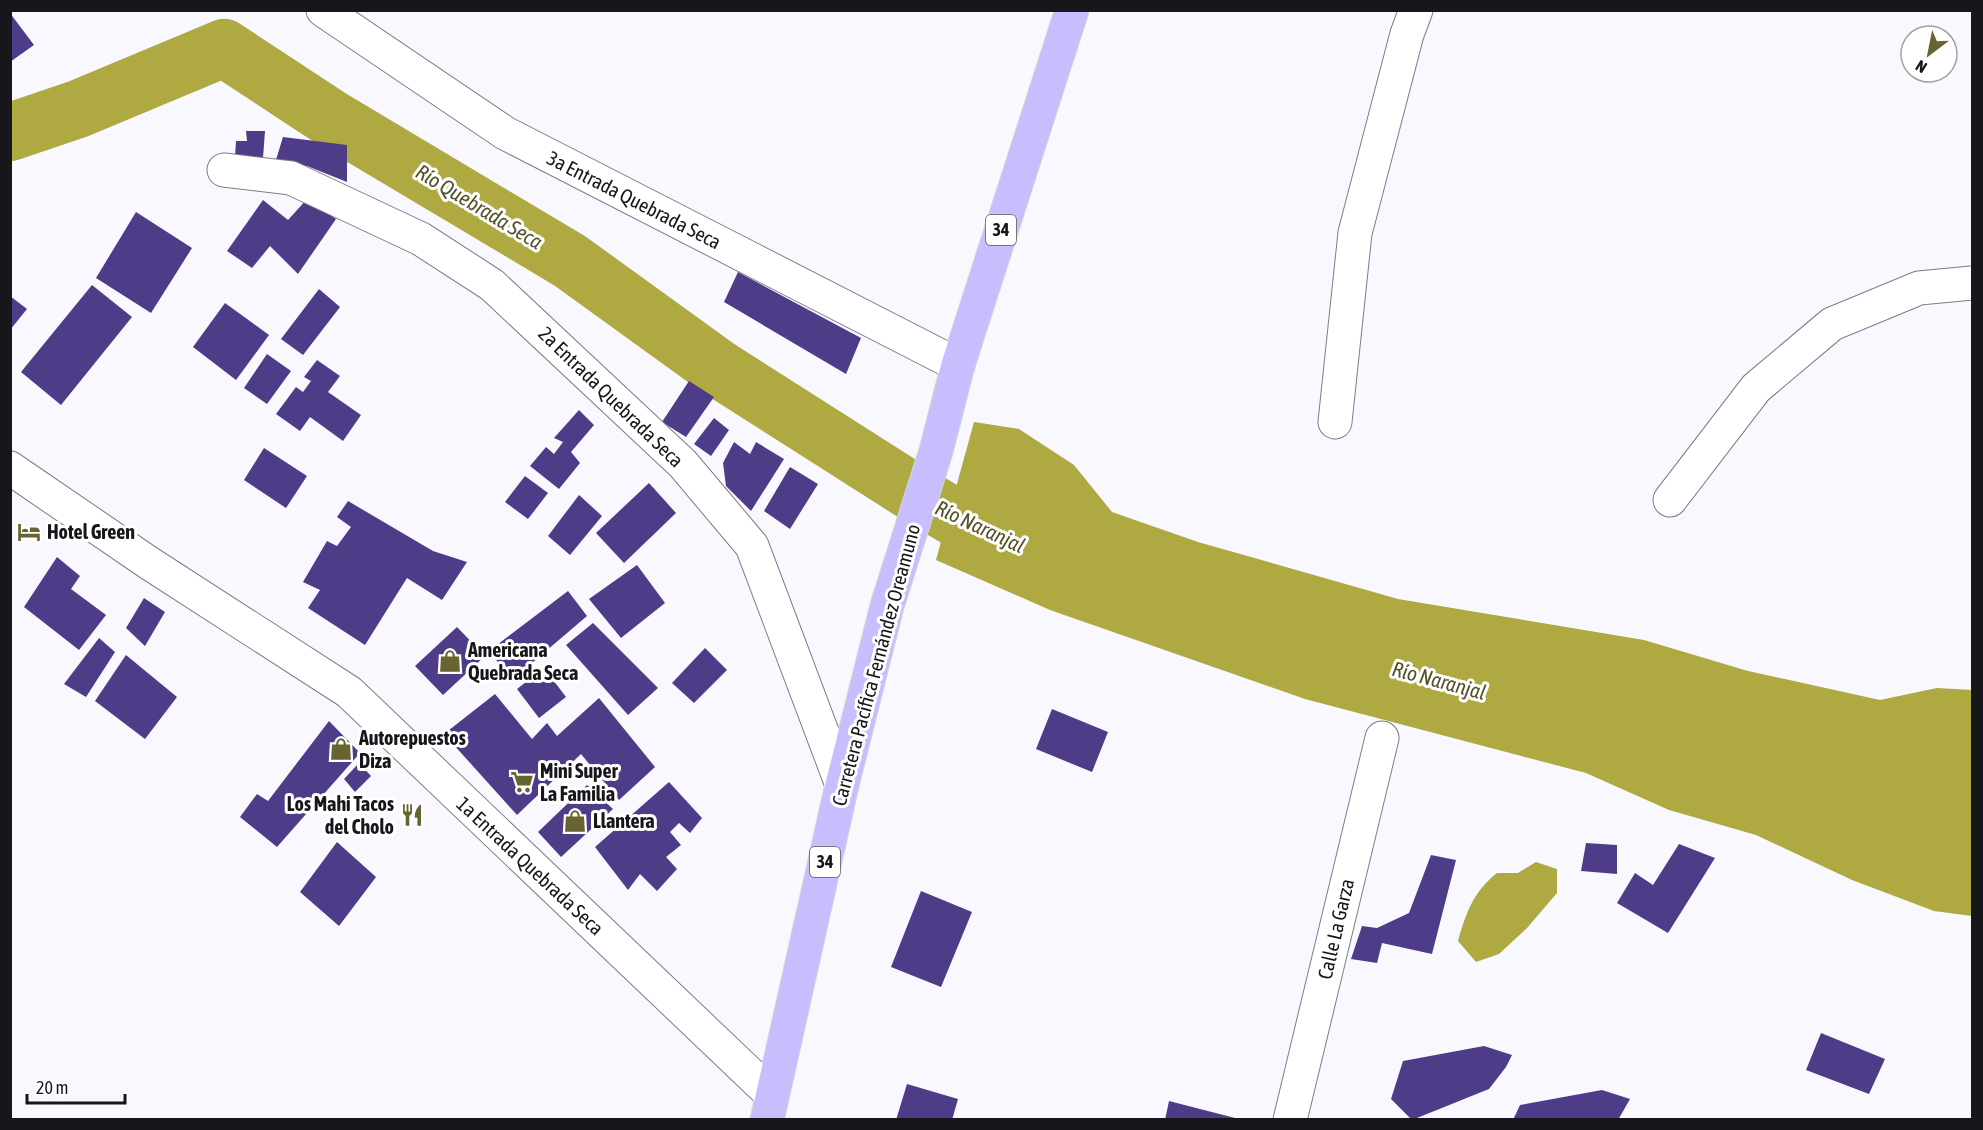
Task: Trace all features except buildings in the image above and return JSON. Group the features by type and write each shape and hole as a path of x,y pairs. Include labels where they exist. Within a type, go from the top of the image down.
{"highway":[{"name":"Carretera Pacífica Fernández Oreamuno","path":"769,1107 842,785 887,606 936,451 958,365 1072,10"}],"street":[{"name":"3a Entrada Quebrada Seca","path":"323,10 505,133 958,365"},
{"path":"1335,422 1355,233 1407,34 1416,10"},
{"name":"2a Entrada Quebrada Seca","path":"224,170 291,178 421,239 492,285 682,464 752,546 842,785"},
{"path":"1670,500 1756,388 1833,324 1919,288 1972,283"},
{"name":"1a Entrada Quebrada Seca","path":"10,468 349,692 769,1107"},
{"name":"Calle La Garza","path":"1290,1119 1382,738"}],"water":[{"name":"Río Naranjal","path":"974,422 1019,429 1074,465 1112,512 1198,542 1398,599 1644,640 1748,671 1880,700 1937,688 1972,690 1972,916 1934,911 1852,880 1756,835 1669,810 1586,773 1305,699 1050,610 936,560"},
{"path":"1536,862 1557,869 1557,893 1527,928 1499,954 1476,962 1458,941 1476,895 1497,873 1518,873"}],"waterway":[{"name":"Río Quebrada Seca","path":"10,132 78,109 224,48 332,119 570,261 718,368 922,498 970,526 1021,547"}],"place":[{"name":"Hotel Green","path":"29,532"},
{"name":"Americana Quebrada Seca","path":"450,661"},
{"name":"Autorepuestos Diza","path":"341,749"},
{"name":"Mini Super La Familia","path":"522,782"},
{"name":"Los Mahi Tacos del Cholo","path":"412,815"},
{"name":"Llantera","path":"575,821"}]}
